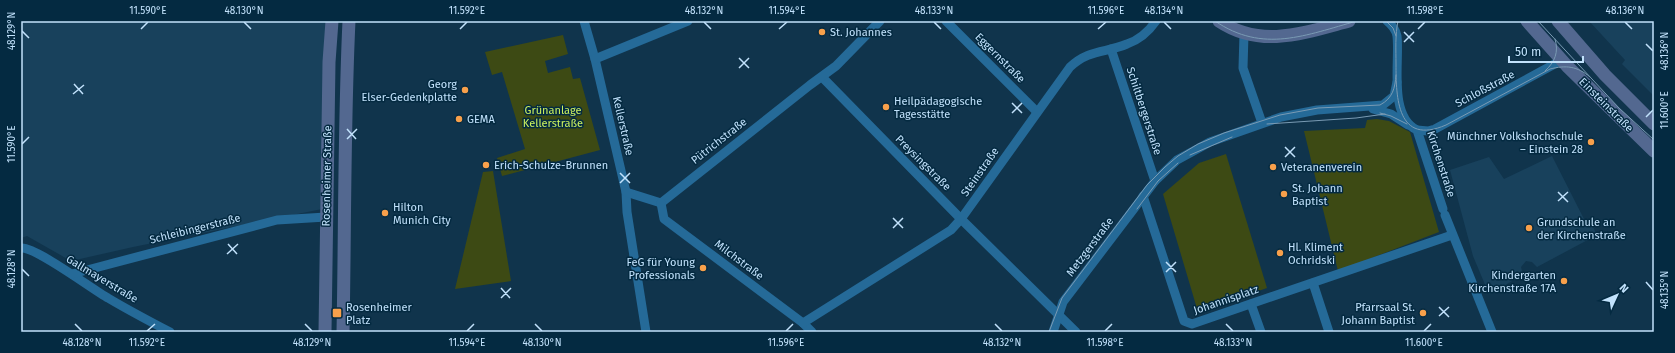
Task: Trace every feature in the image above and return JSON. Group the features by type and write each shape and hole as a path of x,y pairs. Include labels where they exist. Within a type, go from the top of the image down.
{"main road":[{"name":"Rosenheimer Straße","path":"325,332 329,62 332,21"},
{"name":"Rosenheimer Straße","path":"343,332 346,215 345,102 349,21"},
{"path":"1219,21 1244,34 1264,38 1302,34 1349,21"},
{"name":"Einsteinstraße","path":"1527,21 1562,60 1654,151"},
{"name":"Einsteinstraße","path":"1558,21 1605,75 1654,124"}],"street":[{"name":"Kellerstraße","path":"584,21 595,59 626,192 627,212 646,332"},
{"path":"595,59 688,21"},
{"name":"Pütrichstraße","path":"662,202 836,66 880,21"},
{"name":"Eggernstraße","path":"946,21 1037,112"},
{"name":"Steinstraße","path":"803,323 951,230 961,219 1070,67 1078,60 1096,51 1111,49 1128,44 1142,36 1156,21"},
{"path":"1387,21 1393,27 1397,37"},
{"name":"Kirchenstraße","path":"1398,21 1397,82 1403,112 1408,121 1416,129 1452,236 1492,332"},
{"path":"1244,34 1243,68 1262,123"},
{"name":"Schiltbergerstraße","path":"1111,49 1155,181"},
{"name":"Schloßstraße","path":"1416,129 1428,131 1434,129 1562,60"},
{"name":"Preysingstraße","path":"822,77 961,219 1076,332"},
{"path":"1144,196 1155,181 1172,164 1194,149 1262,123 1303,112 1379,107 1388,102 1395,94 1397,82"},
{"path":"1364,108 1389,113 1416,129"},
{"path":"626,192 662,202"},
{"name":"Metzgerstraße","path":"1054,332 1058,314 1063,302 1144,196"},
{"name":"Johannisplatz","path":"1144,196 1184,321 1193,328 1251,304 1452,236"},
{"name":"Milchstraße","path":"662,202 664,219 803,323 812,332"},
{"name":"Schleibingerstraße","path":"72,274 278,220 326,217"},
{"name":"Gallmayerstraße","path":"21,248 30,250 72,274 106,298 170,332"},
{"path":"1313,283 1329,332"},
{"path":"1251,304 1261,332"}],"shaded area":[{"path":"21,21 334,21 322,209 71,261 27,236 21,238"},
{"path":"1654,21 1654,96 1622,64 1625,60 1590,22"},
{"name":"Grundschule an der Kirchenstraße","path":"1552,156 1585,221 1589,219 1597,235 1537,267 1532,262 1526,261 1521,267 1523,275 1489,294 1473,256 1450,170 1489,157 1504,179"}],"green space":[{"name":"Grünanlage Kellerstraße","path":"563,35 568,54 545,61 548,73 570,67 573,79 580,78 600,150 502,176 497,158 525,149 502,72 492,75 485,52"},
{"path":"1377,119 1389,121 1410,132 1439,232 1338,271 1304,131 1365,128 1367,120"},
{"path":"1226,154 1267,288 1198,312 1163,194 1199,163"},
{"path":"493,171 511,281 455,289 483,172"}],"tram line":[{"path":"1215,21 1233,31 1250,37 1268,39 1285,39 1302,36 1357,21"},
{"path":"1386,21 1393,28 1396,36"},
{"path":"1398,21 1396,37 1396,77 1399,104 1403,115 1409,124 1418,129 1430,130 1446,125 1550,69 1571,67 1585,73 1590,77"},
{"path":"1538,21 1619,108 1654,140"},
{"path":"1545,71 1554,60 1557,48 1555,39"},
{"path":"1049,332 1062,298 1147,185 1178,156 1198,144 1224,133 1280,115 1318,108 1380,105 1391,96 1396,75"},
{"path":"1380,113 1391,116 1407,124"},
{"path":"1267,124 1356,118 1385,114"},
{"path":"1190,155 1232,137"},
{"path":"1137,209 1158,181 1178,163"}],"place":[{"name":"St. Johannes","path":"822,32"},
{"name":"Georg Elser-Gedenkplatte","path":"465,90"},
{"name":"Heilpädagogische Tagesstätte","path":"886,107"},
{"name":"GEMA","path":"459,119"},
{"name":"Münchner Volkshochschule – Einstein 28","path":"1591,142"},
{"name":"Erich-Schulze-Brunnen","path":"486,165"},
{"name":"Veteranenverein","path":"1273,167"},
{"name":"St. Johann Baptist","path":"1284,194"},
{"name":"Hilton Munich City","path":"385,213"},
{"name":"Grundschule an der Kirchenstraße","path":"1529,228"},
{"name":"Hl. Kliment Ochridski","path":"1280,253"},
{"name":"FeG für Young Professionals","path":"703,268"},
{"name":"Kindergarten Kirchenstraße 17A","path":"1564,281"},
{"name":"Rosenheimer Platz","path":"337,313"},
{"name":"Pfarrsaal St. Johann Baptist","path":"1423,313"}]}
